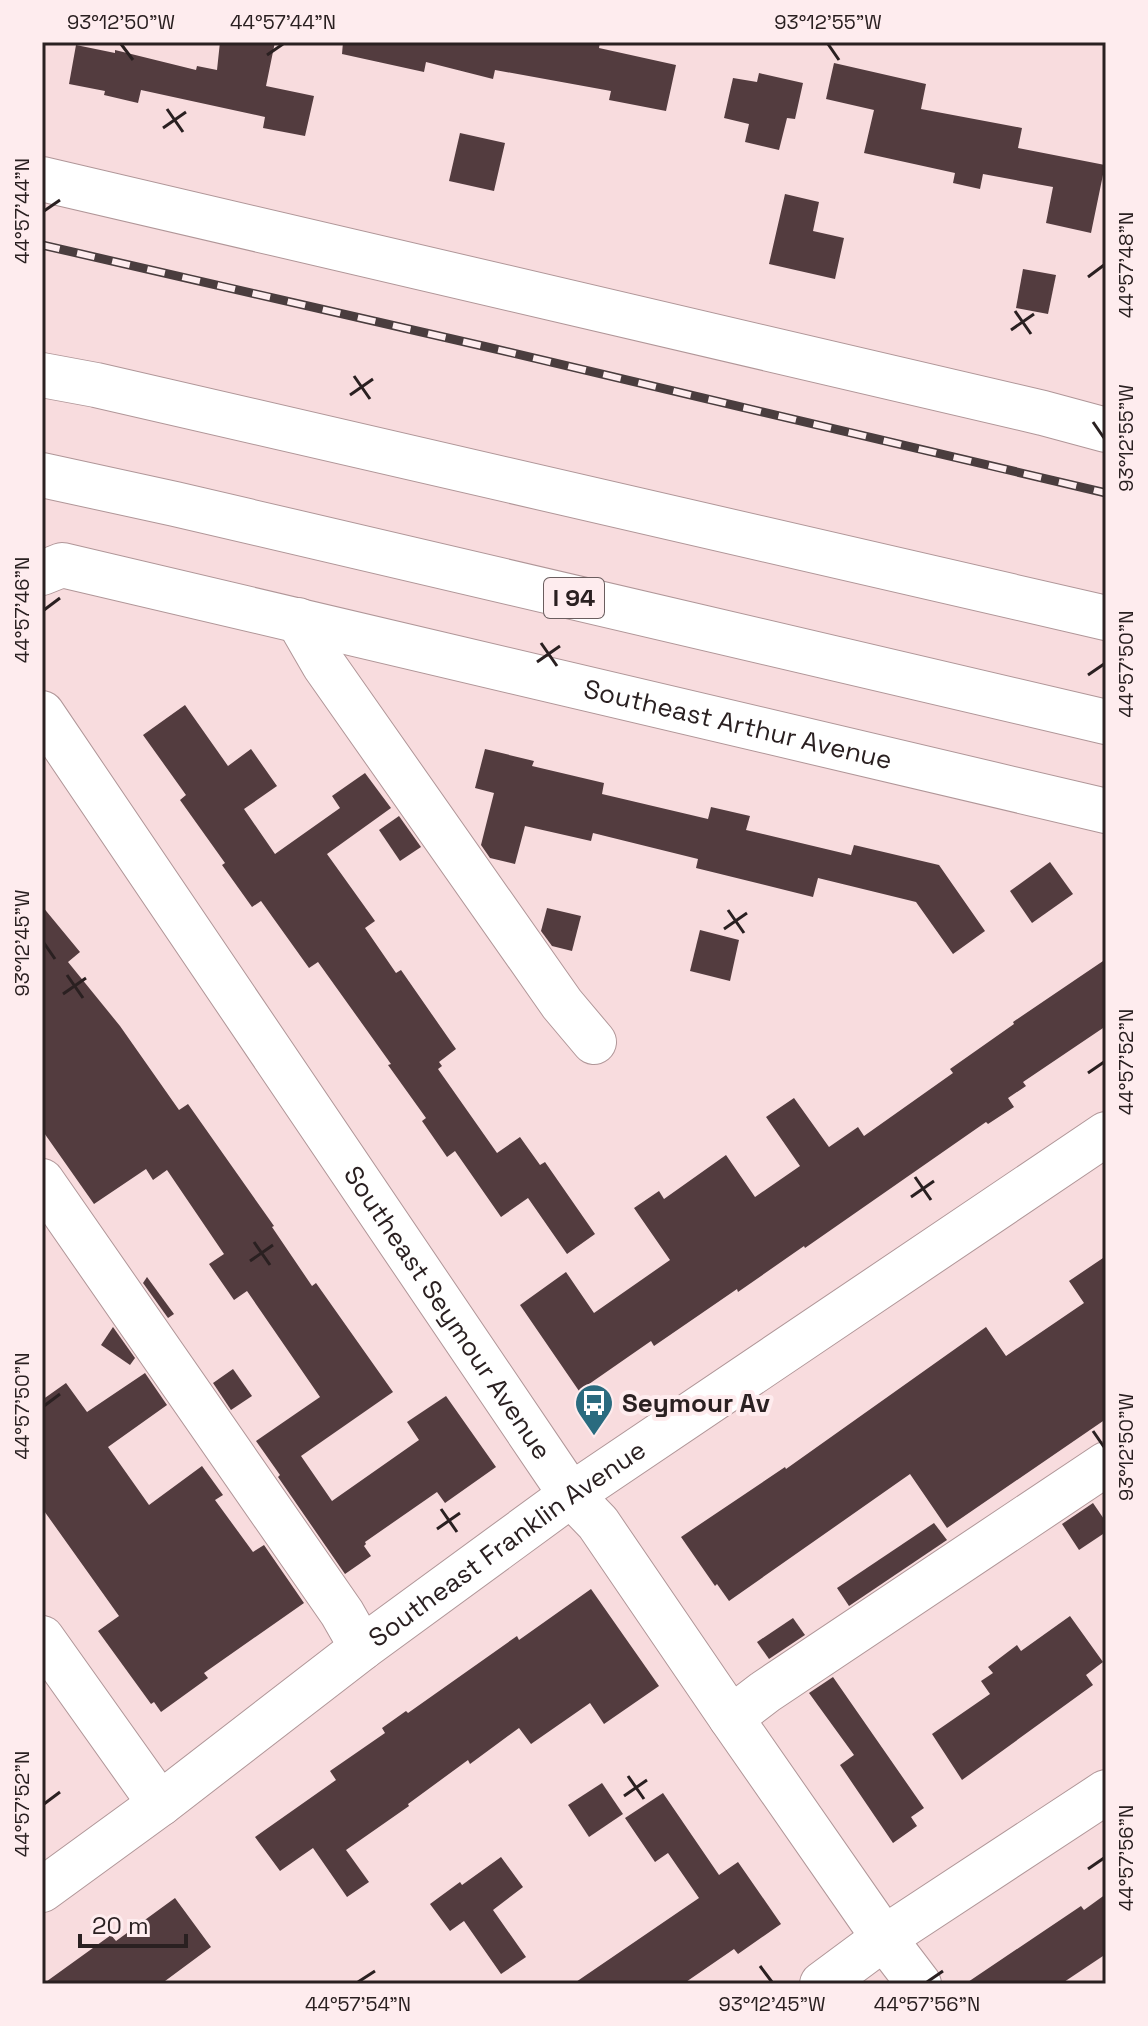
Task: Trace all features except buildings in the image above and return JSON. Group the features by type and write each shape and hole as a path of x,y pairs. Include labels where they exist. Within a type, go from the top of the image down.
{"main road":[{"path":"42,179 1106,430"},
{"path":"42,375 1106,618"},
{"name":"I 94","path":"42,475 1106,722"},
{"name":"Southeast Arthur Avenue","path":"42,573 62,565 1106,811"},
{"path":"298,620 324,665 543,978 594,1042"},
{"name":"Southeast Seymour Avenue","path":"42,713 571,1495 598,1523 884,1938 919,1984"},
{"name":"Southeast Franklin Avenue","path":"42,1890 160,1804 362,1648 571,1495 1106,1134"},
{"path":"42,1181 333,1600 362,1648"},
{"path":"731,1718 765,1692 1106,1464"},
{"path":"42,1638 160,1804"},
{"path":"822,1984 884,1938 1106,1792"}],"railway":[{"path":"42,245 1106,493"}],"place":[{"name":"Seymour Av","path":"594,1437"}]}
